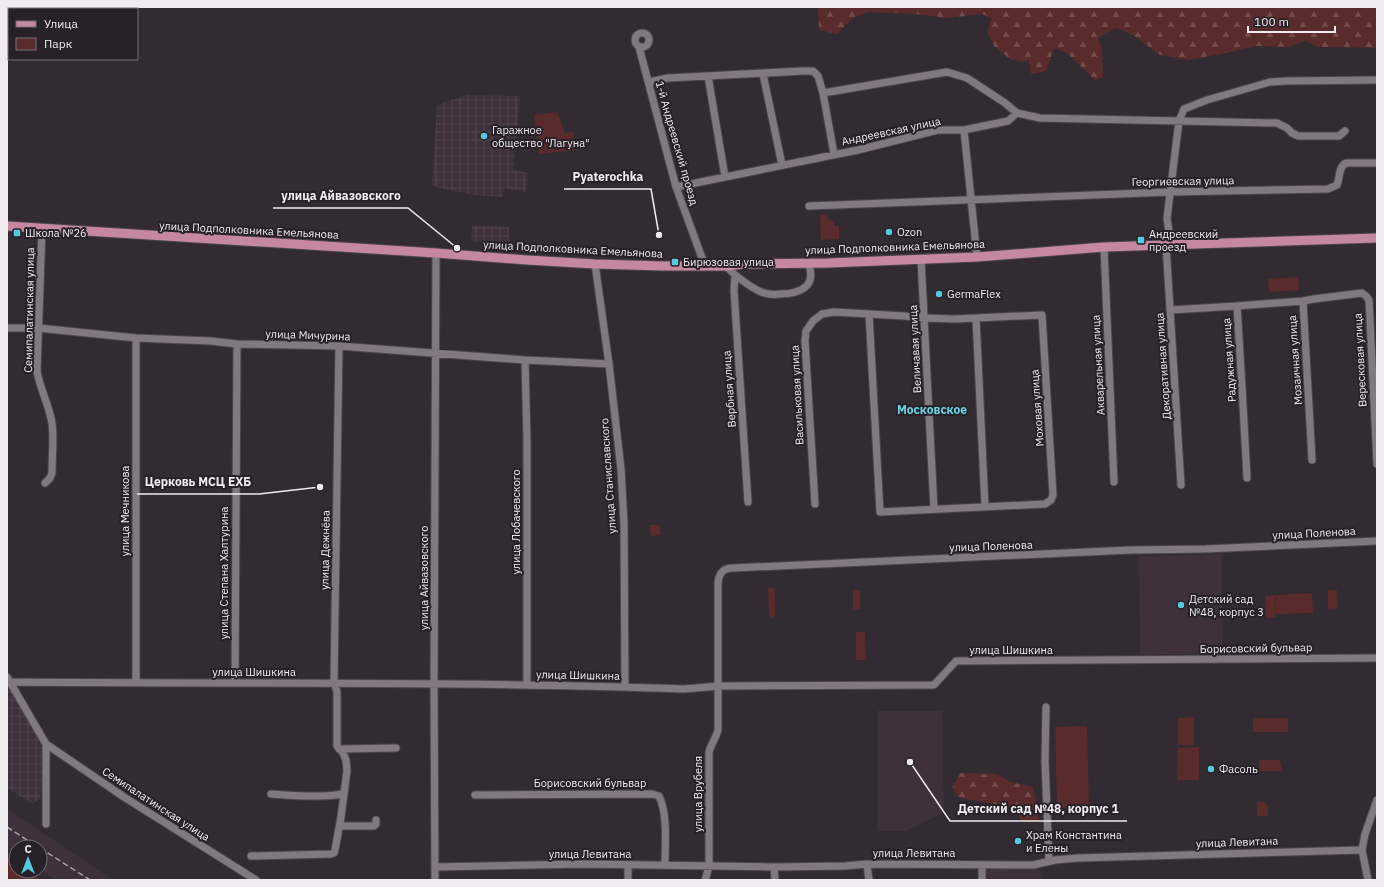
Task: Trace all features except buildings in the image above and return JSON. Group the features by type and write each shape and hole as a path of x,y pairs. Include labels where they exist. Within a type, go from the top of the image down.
{"main road":[{"name":"улица Подполковника Емельянова","path":"7,226 595,264 705,266 977,257 1104,247 1377,238"}],"street":[{"name":"1-й Андреевский проезд","path":"639,47 676,187 705,266"},
{"path":"649,82 668,78 813,71 818,76 834,154"},
{"path":"822,93 947,72 967,78 1005,103 1017,113 1040,118 1277,123 1298,136 1339,136 1345,131"},
{"path":"763,74 782,165"},
{"path":"708,76 724,177"},
{"path":"1179,121 1184,109 1206,100 1270,82 1377,80"},
{"name":"Андреевская улица","path":"676,187 834,154 938,130 964,130 1008,121 1017,113"},
{"name":"Декоративная улица","path":"1179,121 1168,218 1168,263 1182,485"},
{"path":"964,130 977,257"},
{"name":"Георгиевская улица","path":"809,206 1171,192 1328,189 1338,185 1340,168 1342,165 1346,163 1377,163"},
{"name":"Семипалатинская улица","path":"42,229 37,371 38,380 49,408 52,423 52,473 50,478 45,483"},
{"name":"Акварельная улица","path":"1104,247 1114,482"},
{"name":"улица Айвазовского","path":"435,880 434,684 436,253"},
{"name":"Величавая улица","path":"921,259 934,509"},
{"path":"726,266 735,275 761,292 772,295 800,292 806,287 810,278 808,263"},
{"name":"улица Станиславского","path":"595,264 609,364 622,484 624,523 624,687"},
{"name":"Вербная улица","path":"735,275 734,291 748,502"},
{"name":"Вересковая улица","path":"1303,301 1314,298 1362,293 1368,300 1377,464"},
{"name":"Мозаичная улица","path":"1236,306 1303,301 1312,460"},
{"name":"Радужная улица","path":"1170,310 1236,306 1247,478"},
{"name":"Васильковая улица","path":"815,504 804,341 806,331 813,321 822,314 834,312 869,314"},
{"name":"Моховая улица","path":"869,314 924,318 1042,316 1053,495 1051,500 1045,504 880,512 869,314"},
{"path":"976,318 985,506"},
{"name":"улица Мичурина","path":"7,328 38,328 136,338 211,341 237,344 339,346 526,360 609,364"},
{"name":"улица Мечникова","path":"136,338 136,683"},
{"name":"улица Степана Халтурина","path":"235,683 237,344"},
{"name":"улица Дежнёва","path":"251,856 327,855 334,853 340,826 347,771 346,760 343,753 337,746 337,692 334,682 339,346"},
{"name":"улица Лобачевского","path":"526,360 527,685"},
{"name":"улица Поленова","path":"719,686 719,577 723,571 729,568 1131,550 1205,549 1377,541"},
{"name":"Борисовский бульвар","path":"1135,661 1377,658"},
{"name":"улица Шишкина","path":"8,679 136,683 334,682 684,689 719,686 934,685 956,661 1135,661"},
{"path":"8,679 46,744 46,824"},
{"name":"улица Врубеля","path":"705,880 709,867 708,752 718,730 719,686"},
{"path":"1046,707 1049,862"},
{"name":"Семипалатинская улица","path":"46,744 124,797 256,880"},
{"path":"339,749 396,748"},
{"path":"271,794 326,796 340,795 344,793"},
{"name":"Борисовский бульвар","path":"475,795 652,794 659,796 662,802 664,818 665,865"},
{"path":"1368,880 1362,850 1365,834 1377,800"},
{"path":"340,826 374,826 376,824 376,820"},
{"name":"улица Левитана","path":"435,867 628,865 774,867 845,866 868,864 1033,865 1078,858 1362,850"},
{"path":"868,864 869,880"},
{"path":"628,865 628,880"},
{"path":"982,865 982,880"},
{"path":"774,867 775,880"}],"shaded area":[{"path":"466,95 520,96 513,170 528,173 526,192 504,188 503,197 473,195 432,186 437,105"},
{"path":"472,225 509,227 509,244 471,242"},
{"name":"Детский сад №48, корпус 3","path":"1221,554 1223,653 1140,655 1139,556"},
{"path":"7,681 44,746 40,798 33,804 7,788"},
{"path":"877,711 942,711 944,813 906,831 877,831"},
{"path":"7,809 113,880 56,880 48,875 48,839 8,839 7,849"},
{"path":"985,868 1039,868 1042,880 985,880"}],"green space":[{"path":"818,7 1377,7 1377,48 1317,47 1306,41 1288,47 1256,46 1188,60 1160,55 1134,36 1117,28 1105,33 1098,39 1102,48 1103,77 1095,80 1067,53 1054,48 1046,71 1031,74 1029,60 1022,62 1010,59 994,46 988,33 991,18 982,14 948,18 915,14 869,12 853,18 837,34 819,30"},
{"path":"557,112 565,133 573,132 576,150 539,154 534,115"},
{"path":"820,215 827,215 828,219 833,221 835,226 839,226 839,239 821,240"},
{"path":"1298,277 1299,290 1269,292 1268,279"},
{"path":"649,525 660,525 660,535 651,536"},
{"path":"770,587 775,589 775,615 772,618 769,615 768,589"},
{"path":"853,590 860,590 860,609 853,609"},
{"path":"1328,590 1337,590 1338,608 1328,609"},
{"path":"1312,593 1313,613 1276,614 1276,595"},
{"path":"1275,595 1276,617 1266,618 1265,596"},
{"path":"856,632 865,632 866,660 856,660"},
{"path":"1194,717 1194,745 1178,745 1178,718"},
{"path":"1253,718 1288,718 1288,732 1253,732"},
{"path":"1087,726 1089,808 1057,808 1055,727"},
{"path":"1199,747 1199,780 1177,780 1178,748"},
{"path":"1259,760 1280,760 1282,771 1259,771"},
{"path":"960,773 997,774 1010,782 1033,787 1039,821 1022,822 1017,812 1001,805 960,798 952,788"},
{"path":"1257,802 1266,802 1266,805 1268,806 1268,816 1257,816"},
{"path":"7,858 8,879 41,880 7,880"}],"railway":[{"path":"7,827 26,839"},
{"path":"48,853 90,880"}],"place":[{"name":"Гаражное общество \"Лагуна\"","path":"484,136"},
{"name":"Ozon","path":"889,232"},
{"name":"Школа №26","path":"17,233"},
{"name":"Pyaterochka","path":"659,235"},
{"name":"Андреевский проезд","path":"1141,240"},
{"name":"улица Айвазовского","path":"457,248"},
{"name":"Бирюзовая улица","path":"675,262"},
{"name":"GermaFlex","path":"939,294"},
{"name":"Церковь МСЦ ЕХБ","path":"320,487"},
{"name":"Детский сад №48, корпус 3","path":"1181,605"},
{"name":"Детский сад №48, корпус 1","path":"910,762"},
{"name":"Фасоль","path":"1211,769"},
{"name":"Храм Константина и Елены","path":"1018,841"}],"district":[{"name":"Московское","path":"932,409"}]}
